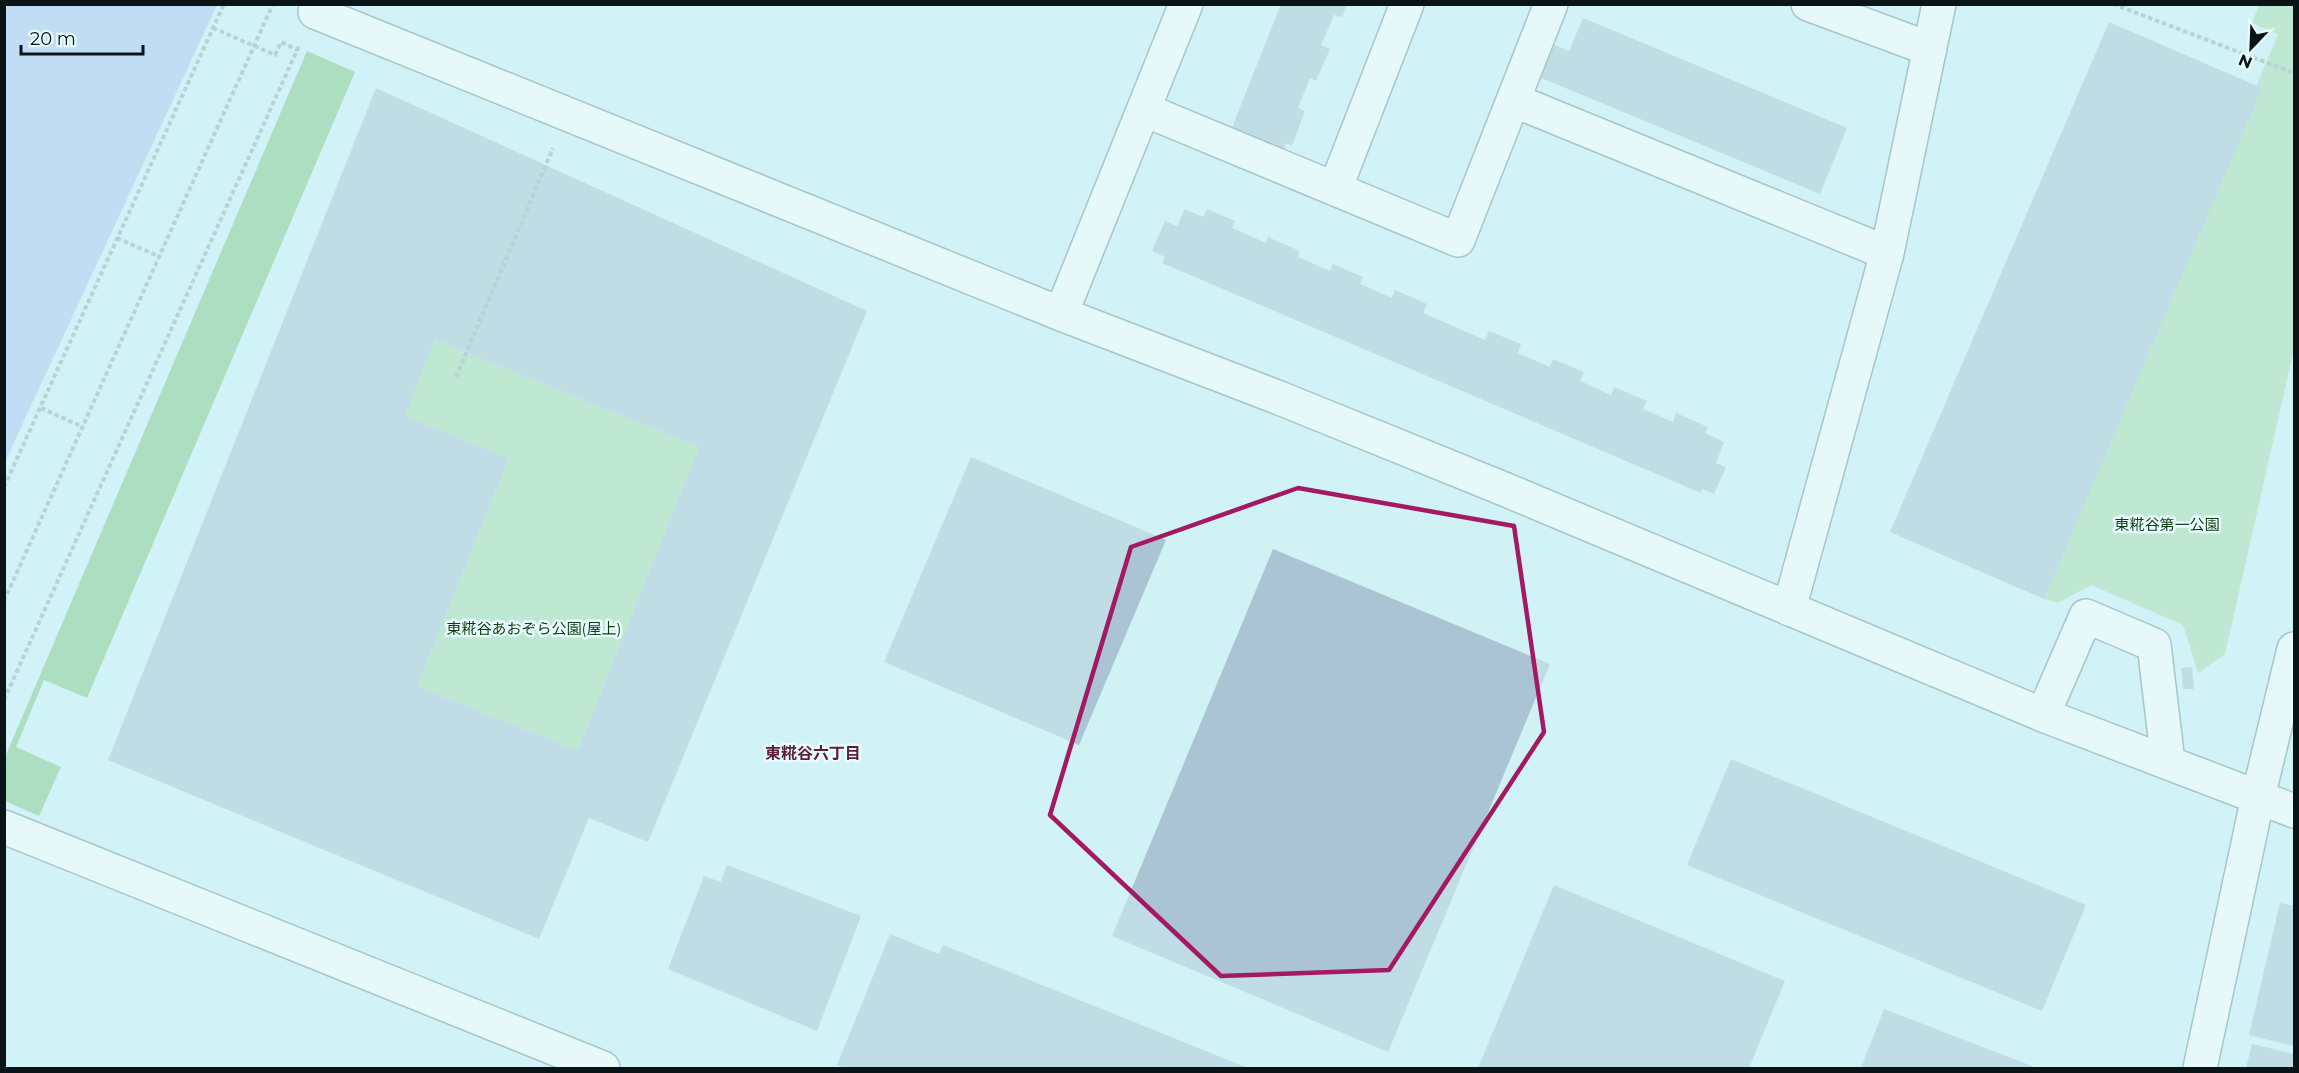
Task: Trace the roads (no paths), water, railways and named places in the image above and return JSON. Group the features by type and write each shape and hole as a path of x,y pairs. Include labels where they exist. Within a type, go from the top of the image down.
{"street":[{"path":"1061,314 1186,4"},
{"path":"1335,189 1407,4"},
{"path":"1145,110 1458,240 1551,4"},
{"path":"1808,4 1930,49"},
{"path":"1789,609 1887,253 1939,4"},
{"path":"315,12 1061,314 1292,403 2043,715 2295,811"},
{"path":"1513,100 1887,253"},
{"path":"2043,715 2086,616 2154,645 2168,762"},
{"path":"2200,1068 2258,797 2295,649"},
{"path":"4,826 603,1068"}],"water":[{"path":"4,5 217,5 5,462"}],"district":[{"name":"東糀谷六丁目","path":"813,753"}],"park label":[{"name":"東糀谷第一公園","path":"2167,524"},
{"name":"東糀谷あおぞら公園(屋上)","path":"534,628"}]}
